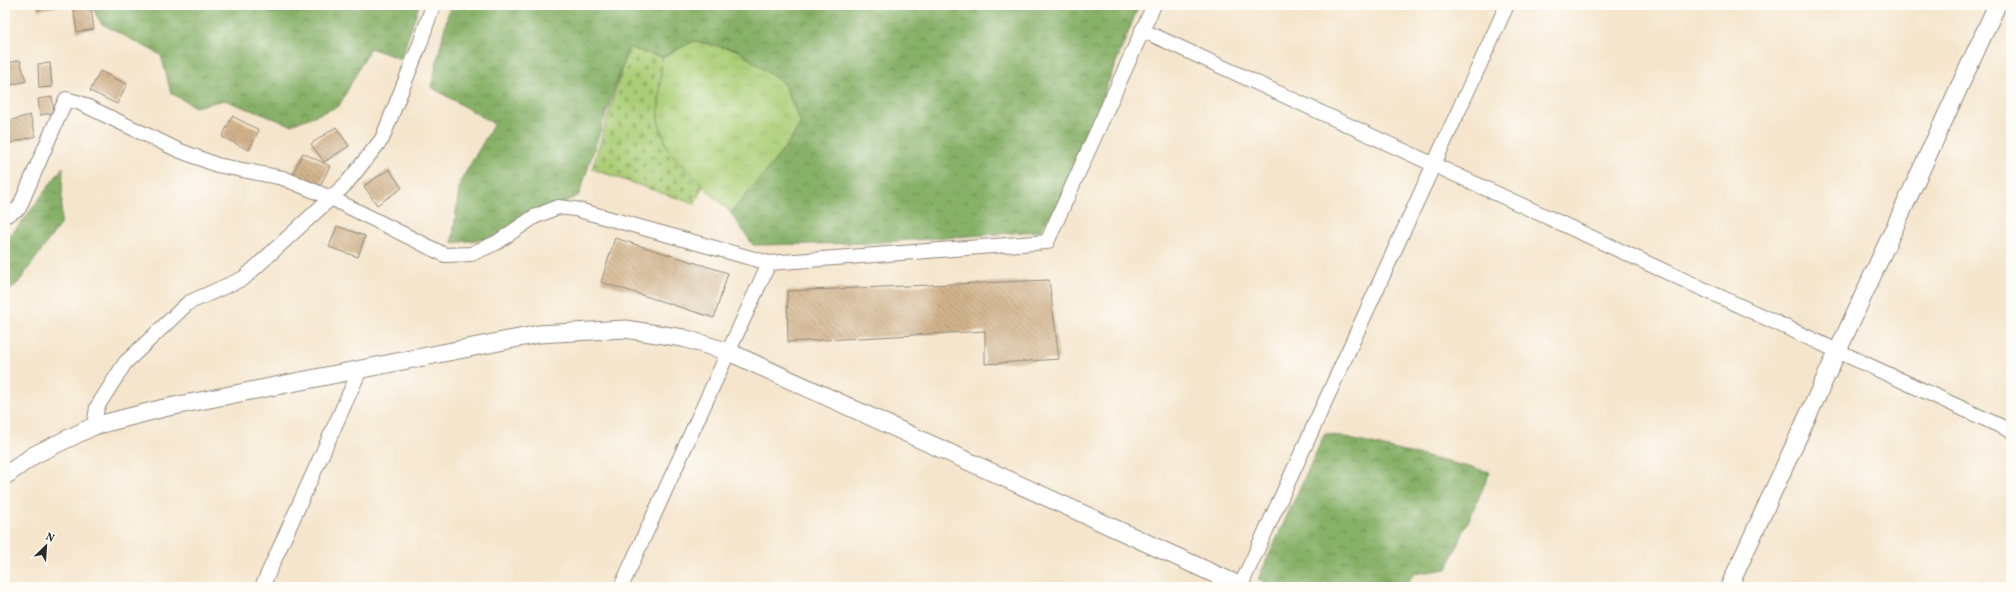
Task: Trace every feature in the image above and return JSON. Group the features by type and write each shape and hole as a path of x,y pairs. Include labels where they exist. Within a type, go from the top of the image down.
{"street":[{"path":"94,426 97,407 124,363 188,303 244,278 346,184 382,139 420,44 433,5"},
{"path":"5,216 19,208 66,99 80,103 178,150 217,165 283,178 331,198 445,255 471,254 496,243 534,217 558,208 575,209 769,263 1047,242 1154,5"},
{"path":"5,476 34,455 94,426 164,408 539,334 625,329 683,338 729,352 1241,587 1507,5"},
{"path":"1729,587 1997,5"},
{"path":"1142,30 2011,431"},
{"path":"621,587 769,263"},
{"path":"262,587 360,370"}],"green space":[{"path":"90,5 419,5 401,59 370,48 339,106 291,125 224,100 195,107 171,93 161,55 102,24"},
{"path":"450,5 1139,5 1107,85 1074,179 1040,231 868,243 753,245 731,213 778,157 801,124 784,84 737,50 694,41 662,57 628,48 579,195 494,238 452,243 460,182 494,124 431,87"},
{"path":"694,41 737,50 784,84 801,124 778,157 731,213 669,153 658,120 662,57"},
{"path":"628,48 662,57 658,120 668,150 703,186 694,204 592,169"},
{"path":"63,167 61,223 18,283 5,294 5,241 25,218"},
{"path":"1325,433 1490,472 1447,569 1414,574 1404,587 1276,587 1258,579"}],"building":[{"path":"37,5 63,5 63,6 38,10"},
{"path":"87,5 87,10 91,9 94,29 77,32 73,6"},
{"path":"20,60 26,81 5,87 5,64"},
{"path":"50,63 52,87 39,88 38,64"},
{"path":"100,71 127,84 117,104 90,91"},
{"path":"52,97 54,113 40,115 38,99"},
{"path":"30,115 36,136 7,144 5,122"},
{"path":"232,116 259,130 249,150 222,137"},
{"path":"336,127 349,146 324,162 311,144"},
{"path":"303,153 330,166 320,186 293,173"},
{"path":"389,169 402,188 377,205 364,186"},
{"path":"337,226 365,236 358,257 329,247"},
{"path":"615,238 728,273 714,318 601,282"},
{"path":"1049,280 1059,359 985,364 985,331 788,342 787,291"}]}
